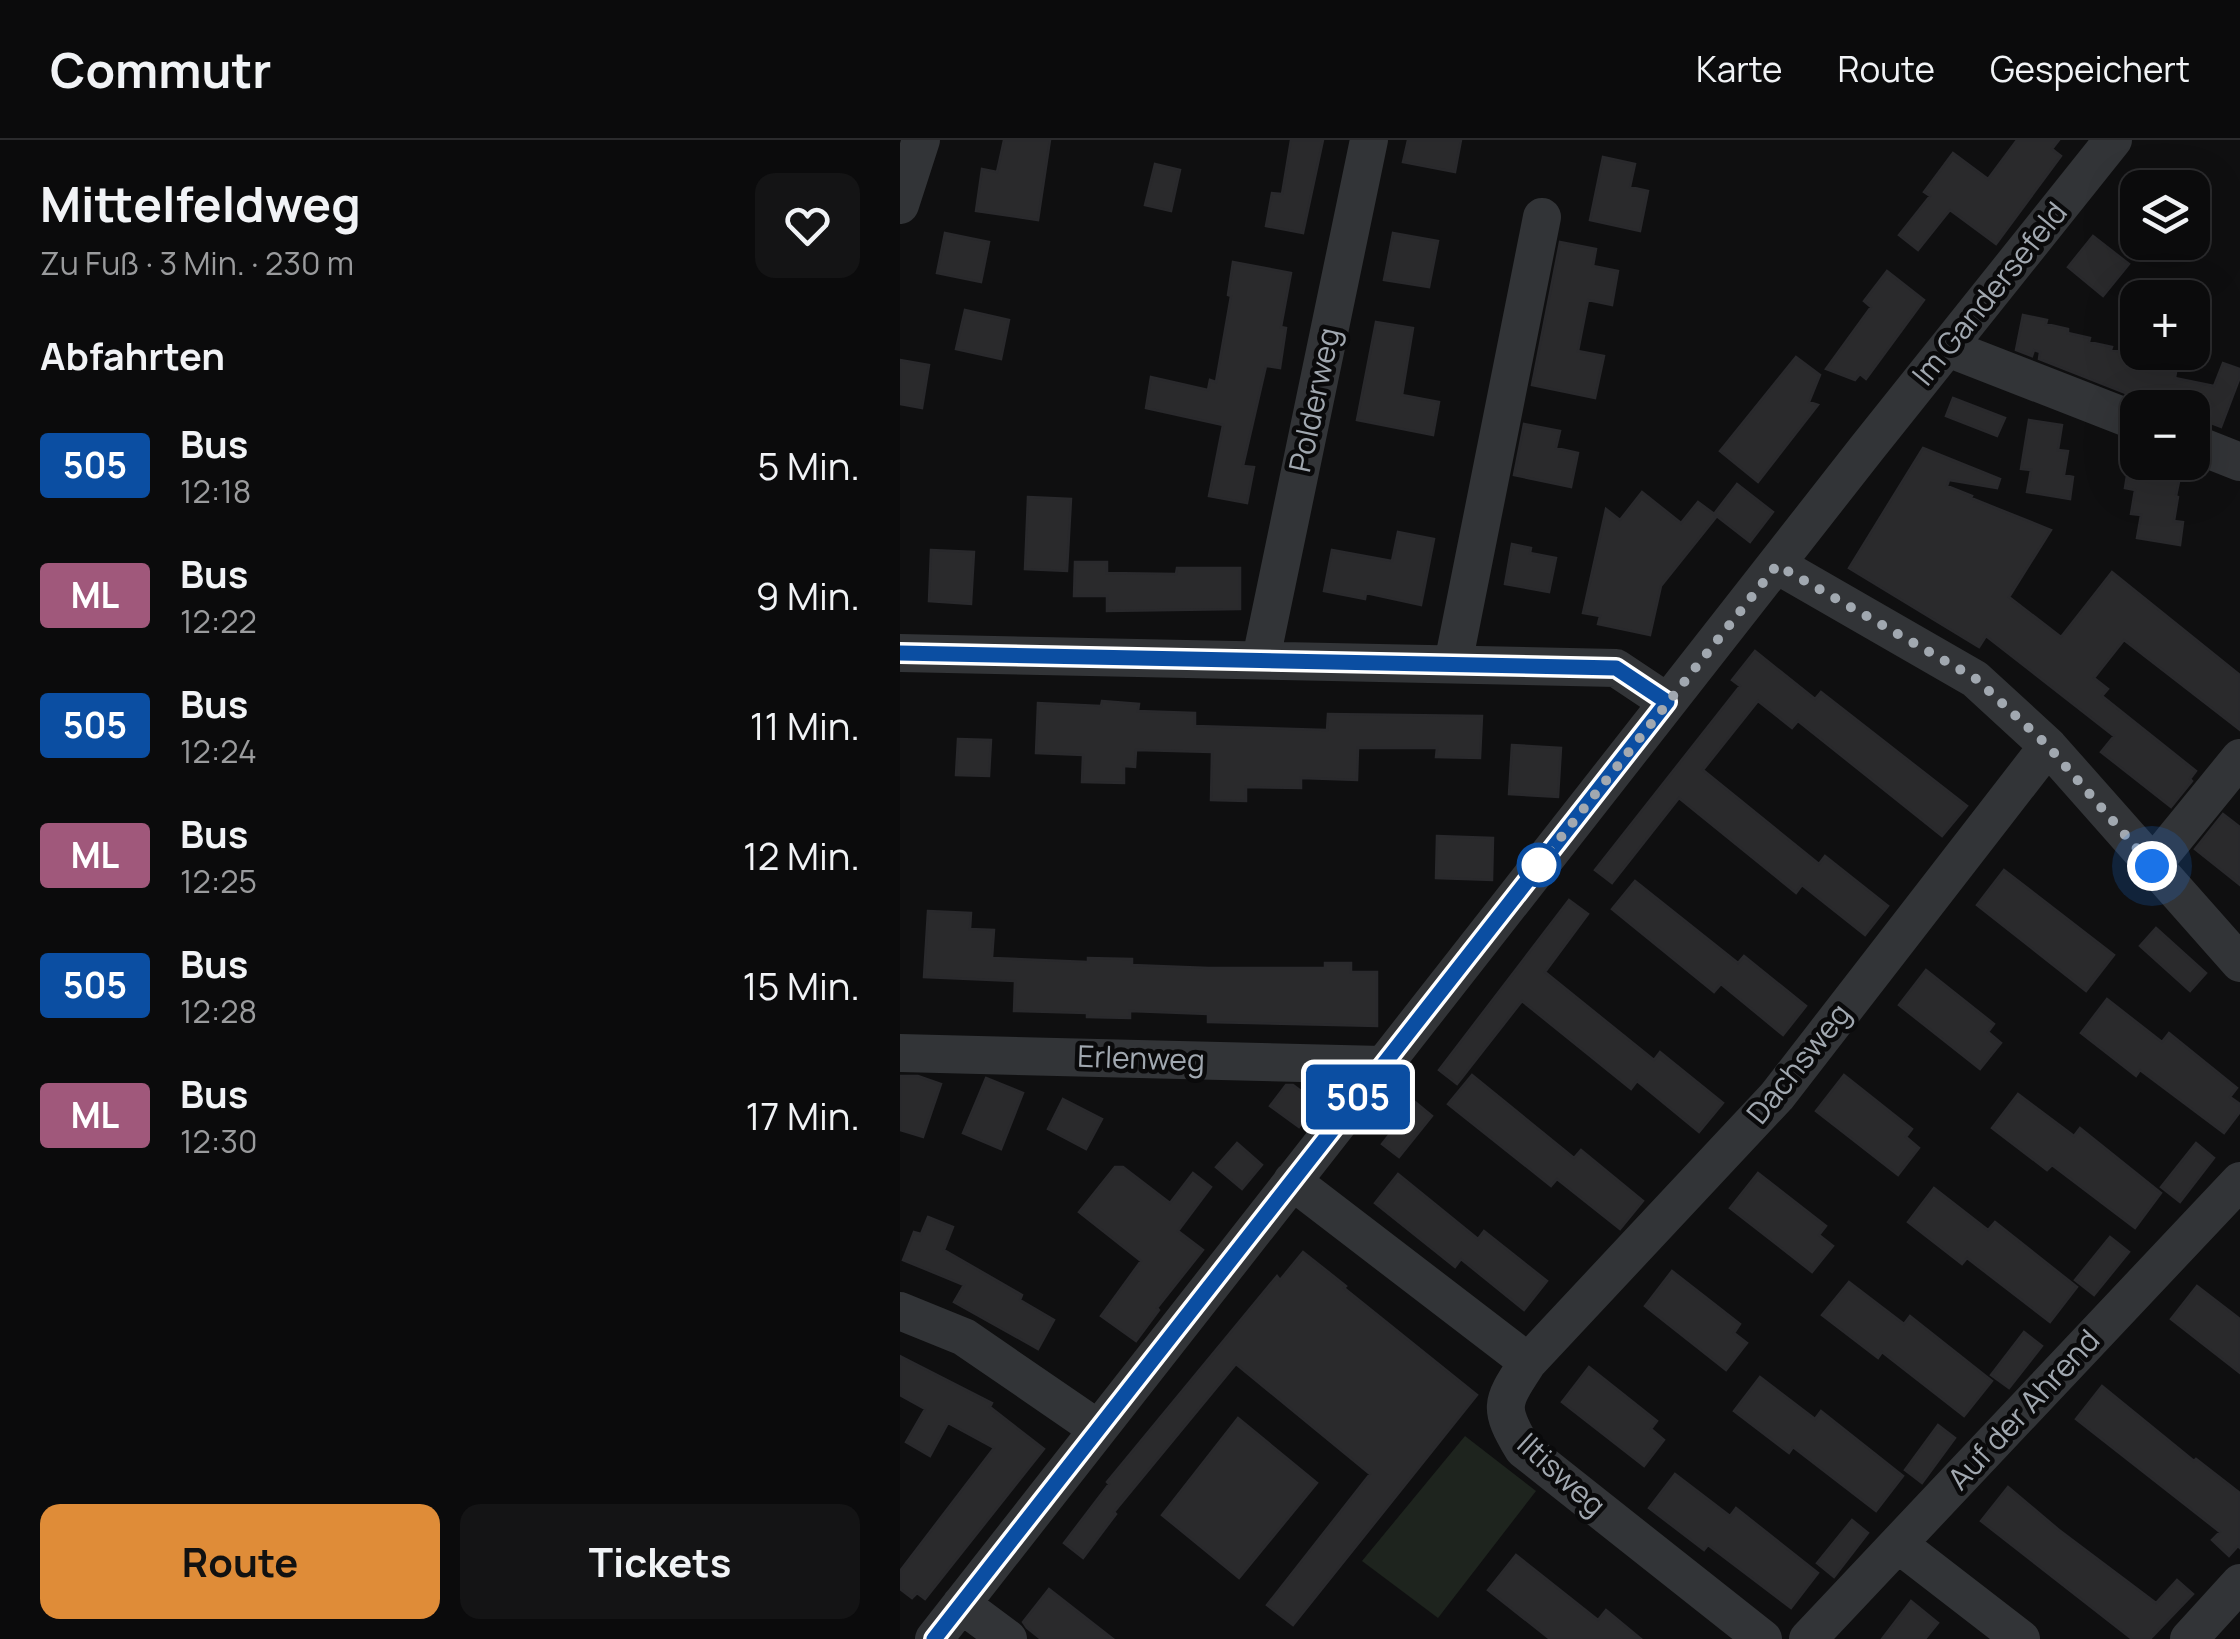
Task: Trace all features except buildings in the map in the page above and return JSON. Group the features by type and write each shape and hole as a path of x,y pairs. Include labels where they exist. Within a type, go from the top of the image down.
{"street":[{"path":"900,205 921,140"},
{"name":"Polderweg","path":"1261,660 1369,140"},
{"name":"Im Gandersefeld","path":"934,1639 1866,448 2113,140"},
{"path":"1453,664 1542,217"},
{"path":"1948,348 2120,415"},
{"path":"2210,450 2240,462"},
{"path":"1777,565 1975,678 2048,746 2240,963"},
{"path":"900,653 1616,668 1667,702"},
{"name":"Dachsweg","path":"1528,1362 1778,1096 2048,746"},
{"path":"2152,866 2240,758"},
{"name":"Erlenweg","path":"900,1052 1382,1066"},
{"path":"1292,1181 1528,1362"},
{"name":"Auf der Ahrend","path":"1808,1639 2239,1184"},
{"path":"900,1311 964,1337 1098,1429"},
{"name":"Iltisweg","path":"1528,1362 1506,1396 1507,1422 1523,1449 1763,1639"},
{"path":"1898,1544 2020,1639"},
{"path":"2189,1639 2240,1583"},
{"path":"961,1604 1008,1639"}],"shaded area":[{"path":"1465,1436 1536,1491 1438,1618 1362,1561"}],"bus line":[{"name":"505","path":"900,653 1616,668 1667,702 934,1639"}],"route":[{"path":"1539,865 1777,565 1975,678 2048,746 2152,866"}]}
